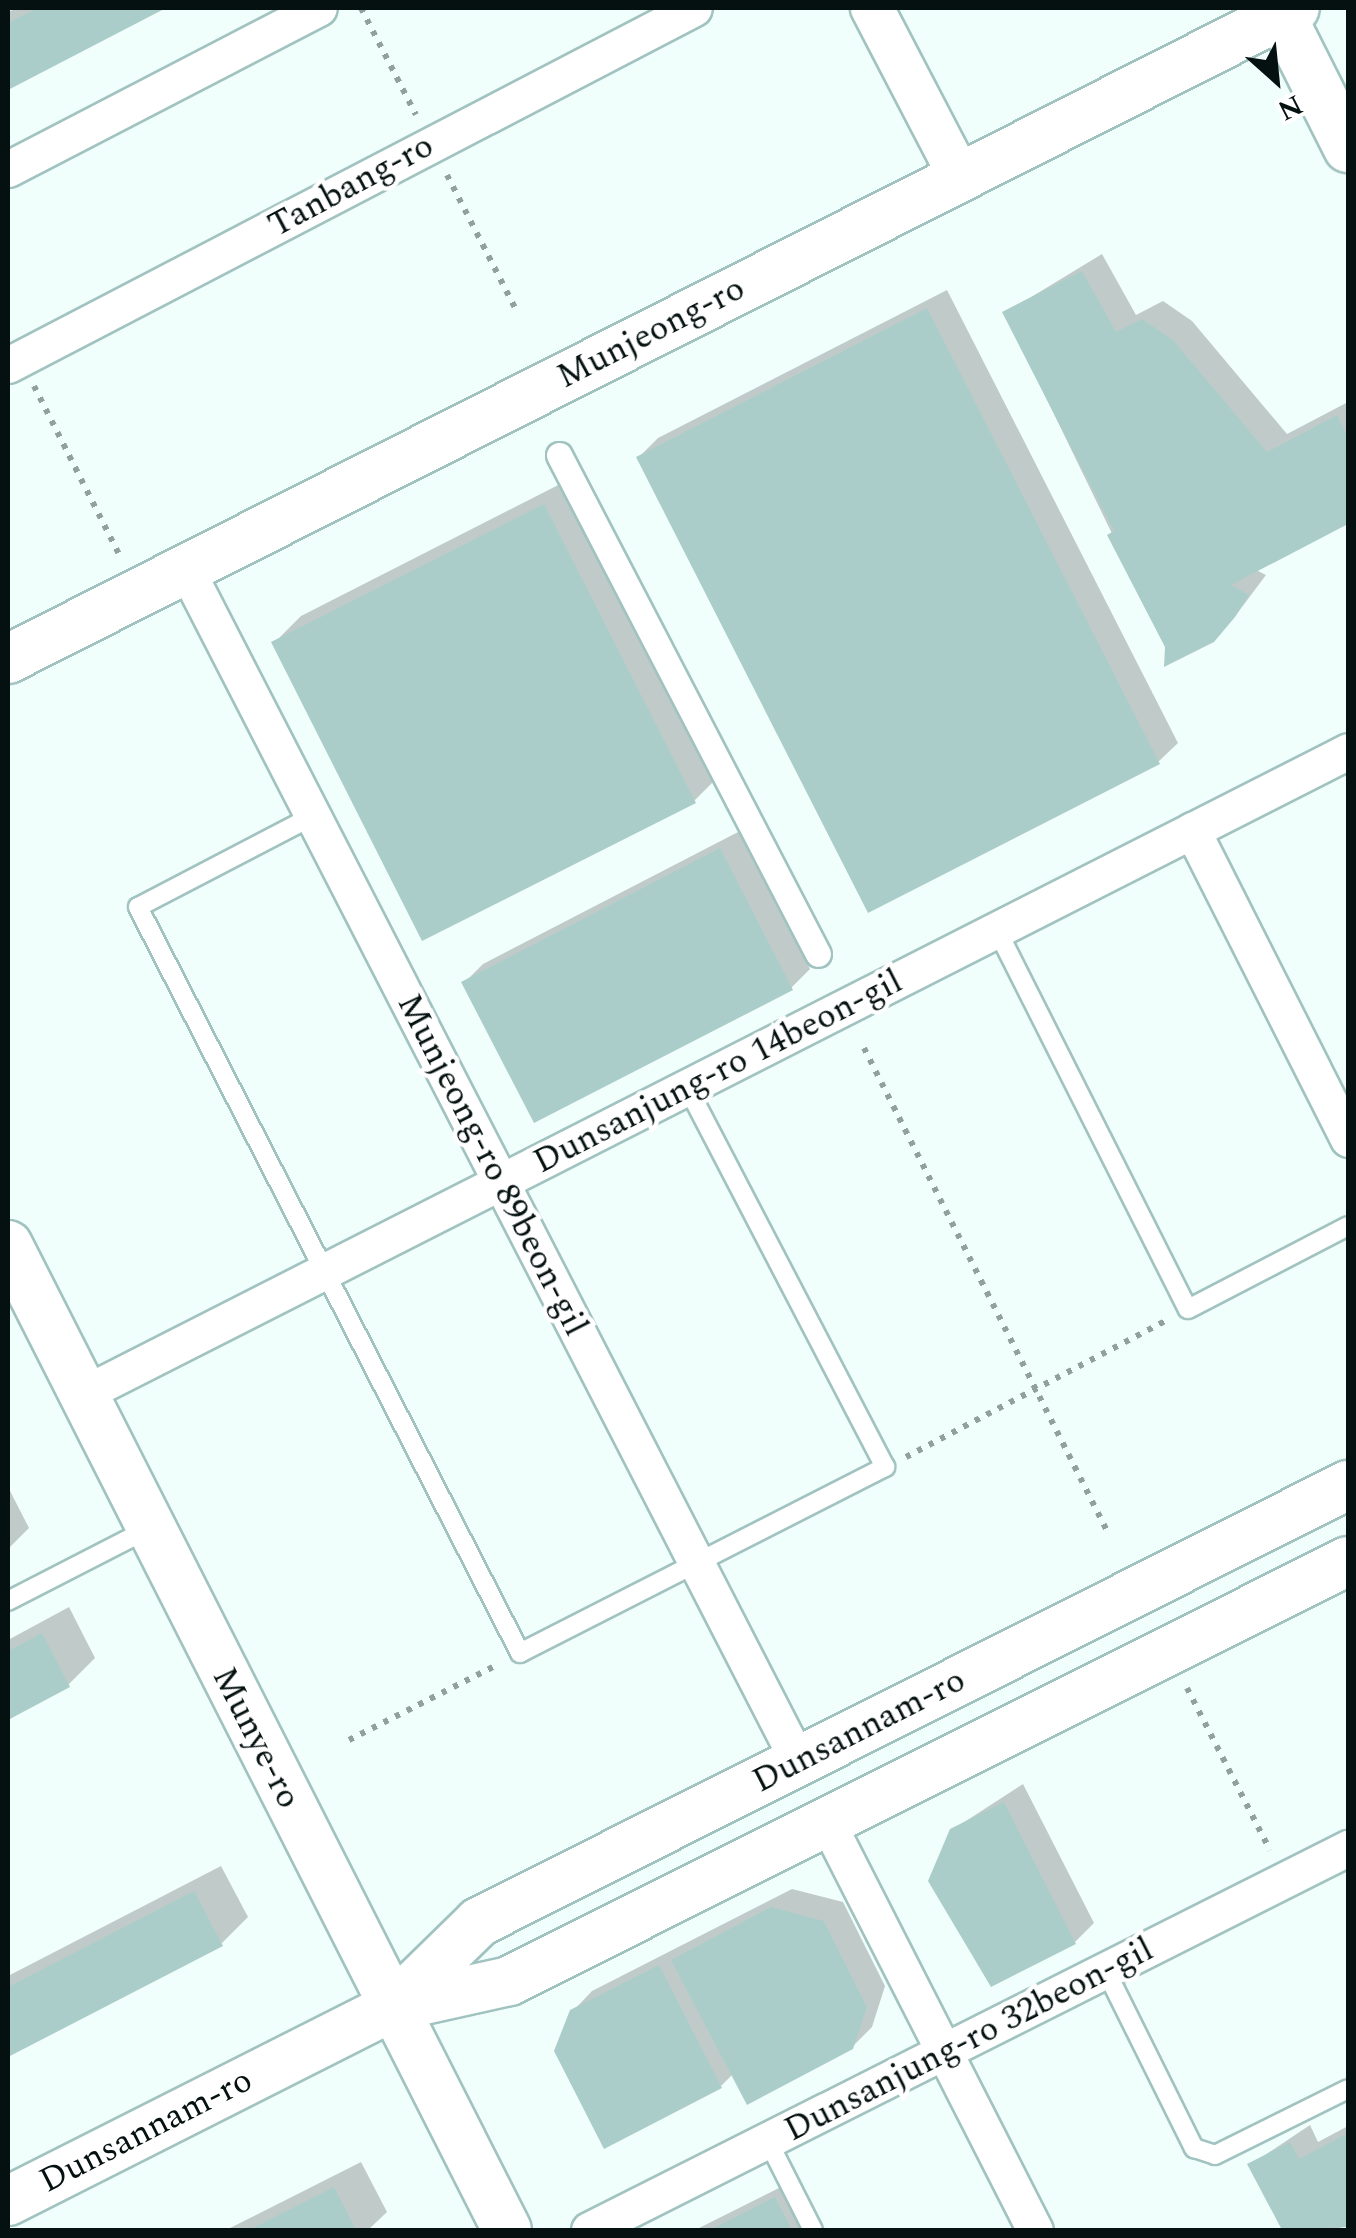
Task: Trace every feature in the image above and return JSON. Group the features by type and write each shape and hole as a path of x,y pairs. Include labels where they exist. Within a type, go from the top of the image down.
{"main road":[{"name":"Munjeong-ro","path":"8,659 1288,11"},
{"path":"1288,11 1348,148"},
{"name":"Munye-ro","path":"8,1245 508,2230"},
{"name":"Dunsannam-ro","path":"392,2007 479,1922 1348,1484"},
{"name":"Dunsannam-ro","path":"8,2201 392,2007 509,1980 1348,1561"}],"street":[{"path":"8,168 319,8"},
{"name":"Tanbang-ro","path":"12,352 694,8"},
{"path":"872,8 960,177"},
{"path":"559,455 818,954"},
{"name":"Munjeong-ro 89beon-gil","path":"186,569 798,1762"},
{"name":"Dunsanjung-ro 14beon-gil","path":"83,1394 1348,751"},
{"path":"1192,830 1348,1139"},
{"path":"826,1822 1035,2230"},
{"name":"Dunsanjung-ro 32beon-gil","path":"589,2230 1348,1848"}],"lane":[{"path":"313,816 138,907 520,1653 886,1467 687,1087"},
{"path":"997,930 1188,1310 1348,1226"},
{"path":"8,1601 150,1528"},
{"path":"1106,1971 1194,2148 1215,2155 1348,2089"},
{"path":"768,2141 813,2230"}],"path":[{"path":"12,352 138,593"},
{"path":"864,1048 1107,1531"},
{"path":"886,1467 1188,1310"},
{"path":"349,1740 520,1653"},
{"path":"1183,1681 1270,1851"}],"building":[{"path":"38,8 166,8 8,90 8,23"},
{"path":"1082,271 1116,332 1142,319 1173,340 1267,452 1337,415 1348,437 1348,524 1231,585 1249,595 1235,617 1214,642 1164,667 1165,647 1107,535 1114,531 1002,312"},
{"path":"927,308 1160,764 868,913 636,457"},
{"path":"544,504 696,803 422,941 271,642"},
{"path":"720,848 793,990 534,1123 461,982"},
{"path":"42,1633 70,1687 8,1720 8,1651"},
{"path":"1004,1802 1076,1944 991,1987 928,1881 950,1829"},
{"path":"194,1891 223,1946 8,2057 8,1987"},
{"path":"771,1907 824,1921 867,2007 853,2049 747,2105 671,1960"},
{"path":"659,1965 722,2088 604,2149 554,2051 570,2010"},
{"path":"1348,2133 1348,2227 1282,2230 1247,2164 1290,2142 1299,2159"},
{"path":"334,2187 356,2230 249,2230"},
{"path":"775,2197 792,2230 710,2230"}]}
